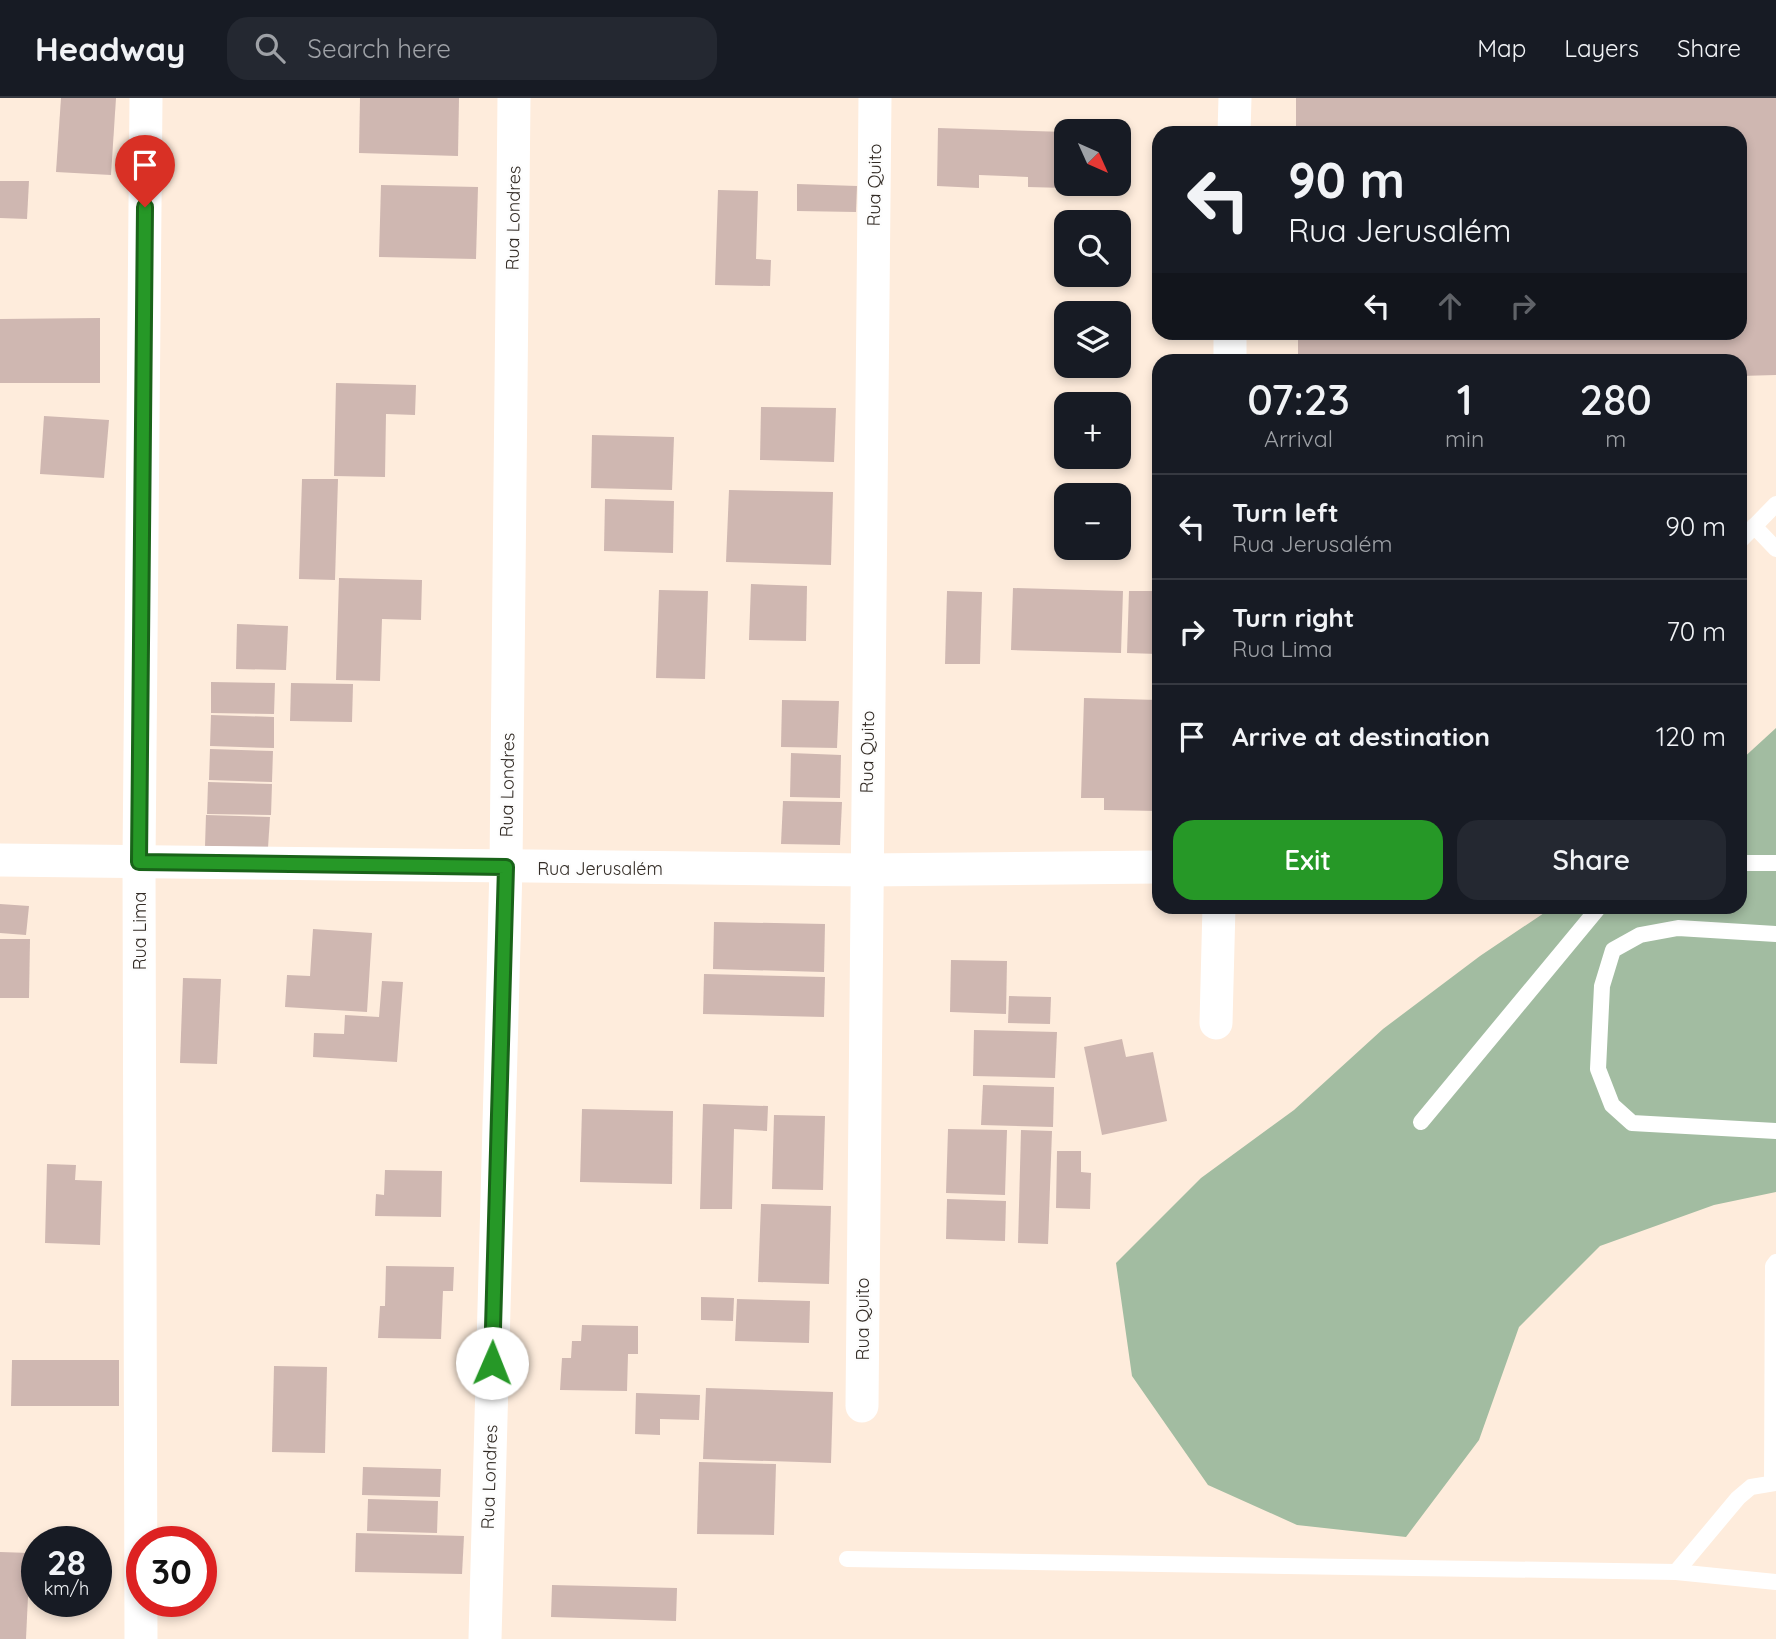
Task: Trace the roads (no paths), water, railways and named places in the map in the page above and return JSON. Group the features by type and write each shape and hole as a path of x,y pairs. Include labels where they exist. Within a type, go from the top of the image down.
{"street":[{"name":"Rua Lima","path":"141,1639 139,862 146,98"},
{"name":"Rua Londres","path":"485,1639 506,867 514,98"},
{"name":"Rua Quito","path":"862,1406 875,98"},
{"path":"1234,126 1235,98"},
{"name":"Rua Jerusalém","path":"0,860 866,870 1152,867"},
{"path":"1216,1023 1219,914"}],"lane":[{"path":"1747,534 1776,504"},
{"path":"1754,526 1776,549"},
{"path":"1747,863 1776,863"},
{"path":"1421,1122 1593,914"},
{"path":"1776,934 1678,928 1640,934 1613,950 1602,986 1598,1069 1612,1105 1632,1123 1776,1131"},
{"path":"1676,1572 1738,1498 1751,1487 1774,1483 1773,1266 1776,1262"},
{"path":"847,1559 1676,1572 1776,1582"}]}
